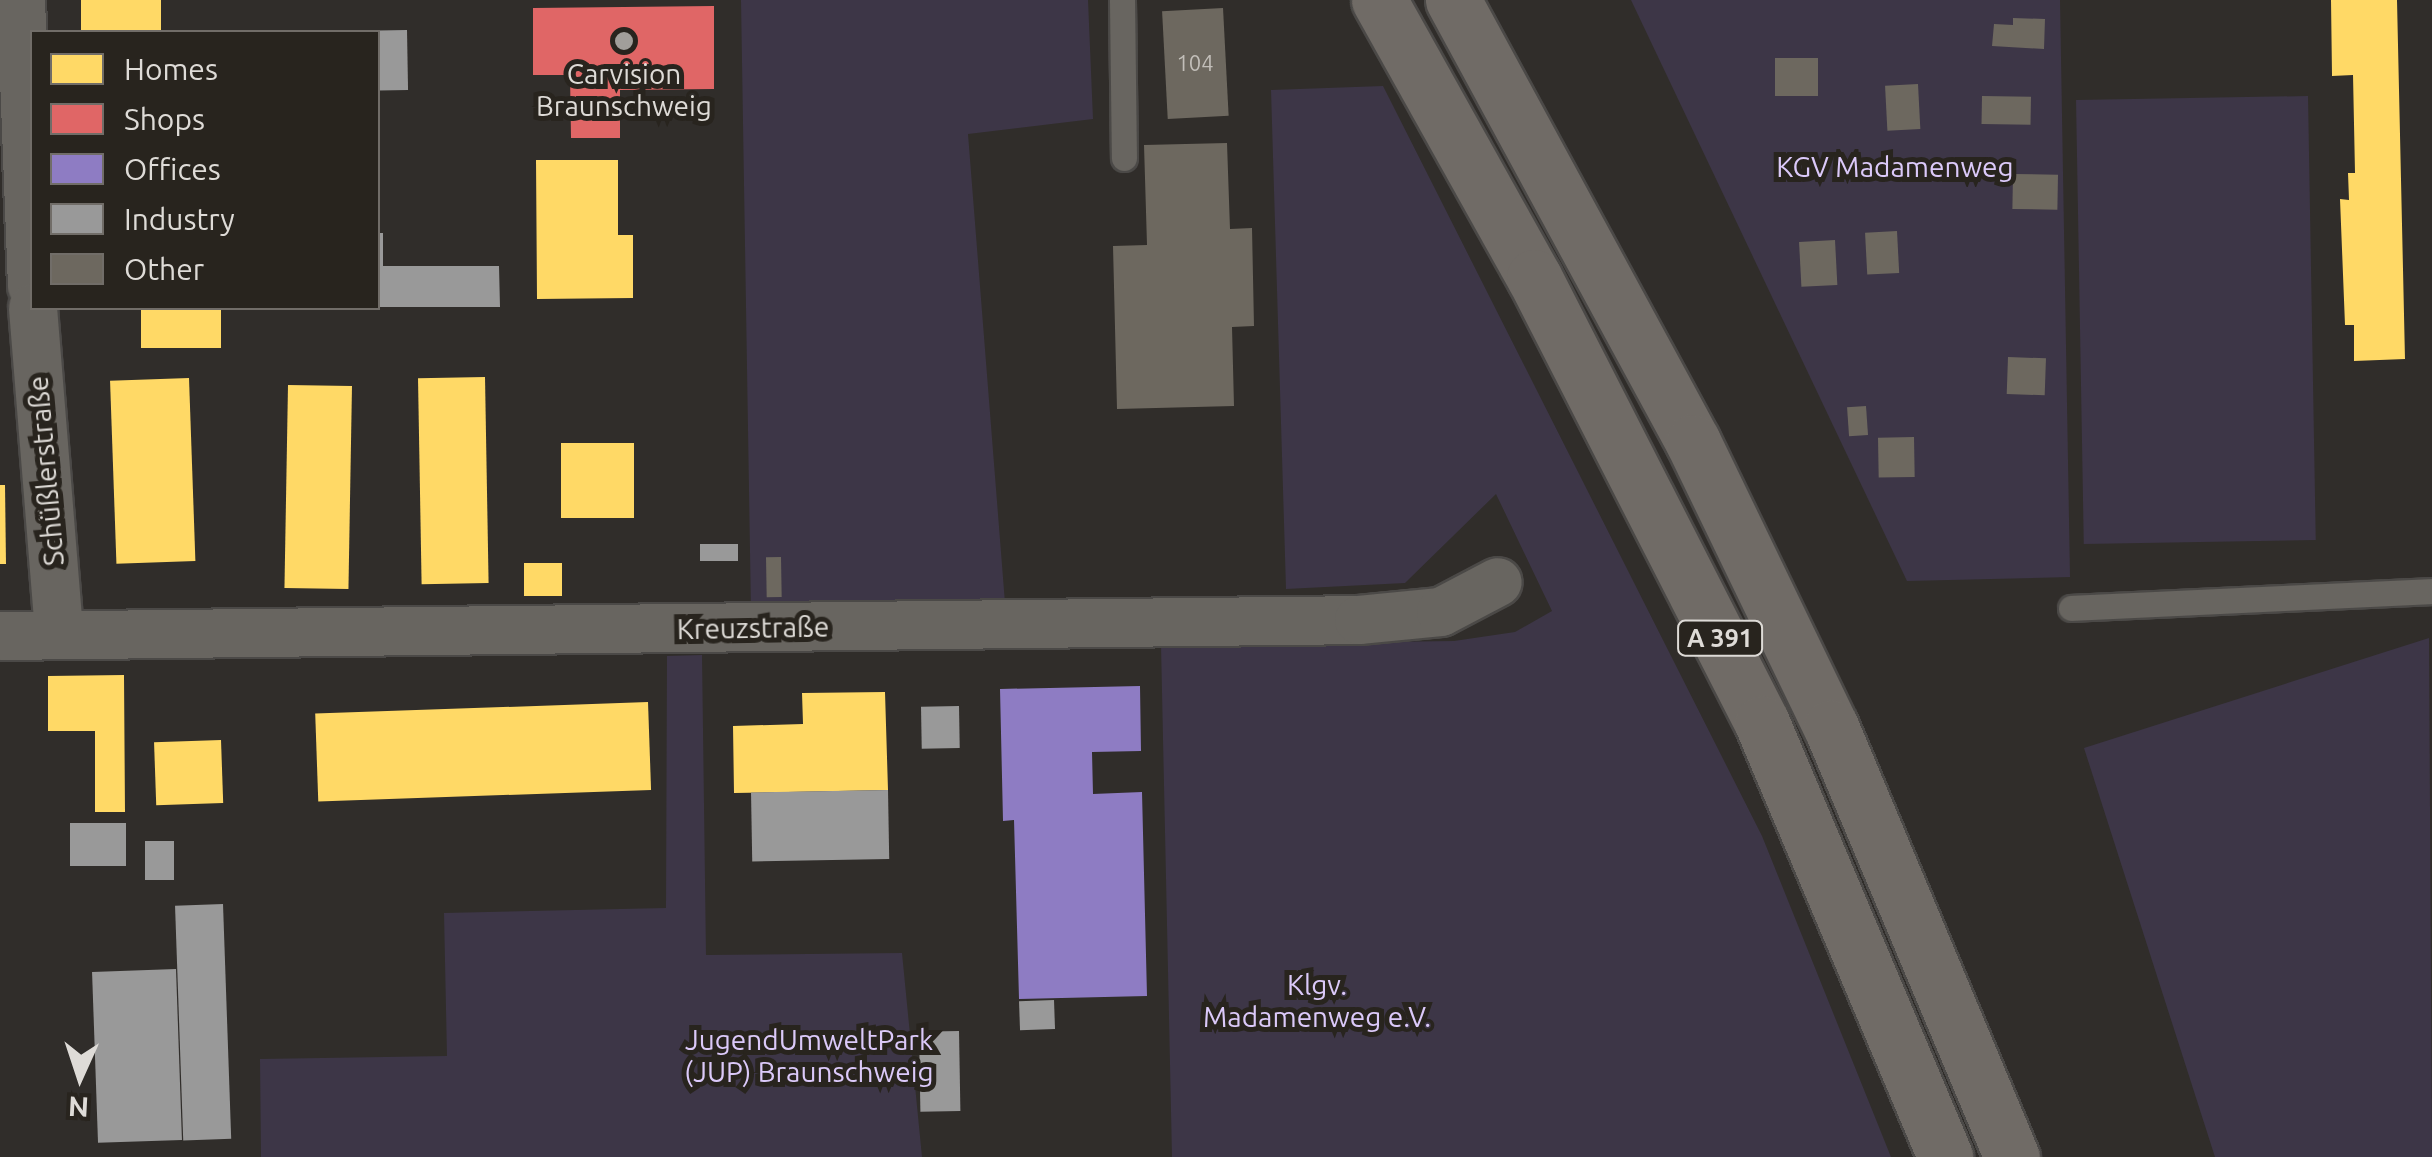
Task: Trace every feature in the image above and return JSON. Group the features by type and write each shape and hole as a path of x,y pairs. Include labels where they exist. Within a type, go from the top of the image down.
{"highway":[{"name":"A 391","path":"1379,0 1659,513 1762,723 1945,1157"},
{"name":"A 391","path":"1453,0 1531,137 1693,442 1831,726 2012,1157"}],"street":[{"path":"22,0 30,229"},
{"name":"Schüßlerstraße","path":"33,310 60,634"},
{"name":"Kreuzstraße","path":"0,636 1359,620 1441,612 1498,582"}],"lane":[{"path":"1122,0 1124,158"},
{"path":"2070,608 2432,590"}],"green space":[{"path":"741,0 1088,0 1093,119 968,134 1005,603 751,612"},
{"name":"KGV Madamenweg","path":"1631,0 2060,0 2070,577 1907,581"},
{"name":"Klgv. Madamenweg e.V.","path":"1383,86 1762,836 1891,1157 1172,1157 1161,645 1454,641 1515,632 1552,611 1496,494 1405,583 1286,589 1271,90"},
{"path":"2308,96 2316,540 2084,544 2076,100"},
{"path":"2429,638 2432,1157 2215,1157 2084,748"},
{"name":"JugendUmweltPark (JUP) Braunschweig","path":"702,655 706,955 902,953 922,1157 261,1157 260,1059 447,1056 444,913 666,908 667,656"}],"building: Homes":[{"path":"81,0 161,0 161,30 81,30"},
{"path":"2331,0 2397,0 2405,359 2354,361 2354,325 2345,325 2340,199 2349,200 2348,173 2355,173 2353,75 2332,76"},
{"path":"536,160 618,160 618,235 633,235 633,298 537,299"},
{"path":"141,310 221,310 221,348 141,348"},
{"path":"485,377 489,583 422,584 418,378"},
{"path":"189,378 195,561 116,564 110,381"},
{"path":"288,385 352,386 348,589 284,588"},
{"path":"561,443 634,443 634,518 561,518"},
{"path":"0,485 5,485 6,564 0,564"},
{"path":"524,563 562,563 562,596 524,596"},
{"path":"124,675 125,812 95,812 95,731 48,731 48,676"},
{"path":"885,692 888,790 734,793 733,726 803,724 802,693"},
{"path":"648,702 651,790 318,802 315,714"},
{"path":"221,740 223,803 156,805 154,742"}],"building: Shops":[{"name":"Carvision Braunschweig","path":"714,6 714,89 620,90 620,138 571,138 570,75 533,75 533,8"}],"building: Offices":[{"path":"1140,686 1141,751 1092,752 1093,794 1142,792 1147,996 1019,999 1014,820 1003,821 1000,689"}],"building: Industry":[{"path":"380,30 407,30 408,90 380,90"},
{"path":"380,233 383,266 499,266 500,307 380,307"},
{"path":"700,544 738,544 738,561 700,561"},
{"path":"959,706 960,748 922,749 921,707"},
{"path":"888,790 889,859 752,861 751,792"},
{"path":"70,823 126,823 126,866 70,866"},
{"path":"145,841 174,841 174,880 145,880"},
{"path":"223,904 231,1139 183,1141 175,906"},
{"path":"176,969 182,1140 98,1143 92,972"},
{"path":"1054,1000 1055,1029 1020,1030 1019,1001"},
{"path":"959,1031 960,1111 920,1112 919,1032"}],"building: Other":[{"path":"1223,8 1229,116 1168,119 1162,11"},
{"path":"2013,18 2045,19 2044,49 1992,46 1994,24 2013,25"},
{"path":"1775,58 1818,58 1818,96 1775,96"},
{"path":"1918,84 1920,129 1887,131 1885,86"},
{"path":"1982,96 2031,97 2031,125 1982,124"},
{"path":"1227,143 1230,229 1252,228 1254,326 1232,327 1234,406 1117,409 1113,246 1147,245 1144,145"},
{"path":"2013,174 2058,175 2057,210 2012,209"},
{"path":"1897,231 1899,273 1867,275 1865,233"},
{"path":"1835,240 1837,285 1801,287 1799,242"},
{"path":"2008,357 2046,358 2045,395 2007,394"},
{"path":"1866,406 1868,435 1849,436 1847,407"},
{"path":"1914,437 1915,477 1879,478 1878,438"},
{"path":"766,557 781,557 782,597 767,597"}],"place":[{"name":"Carvision Braunschweig","path":"624,41"}]}
